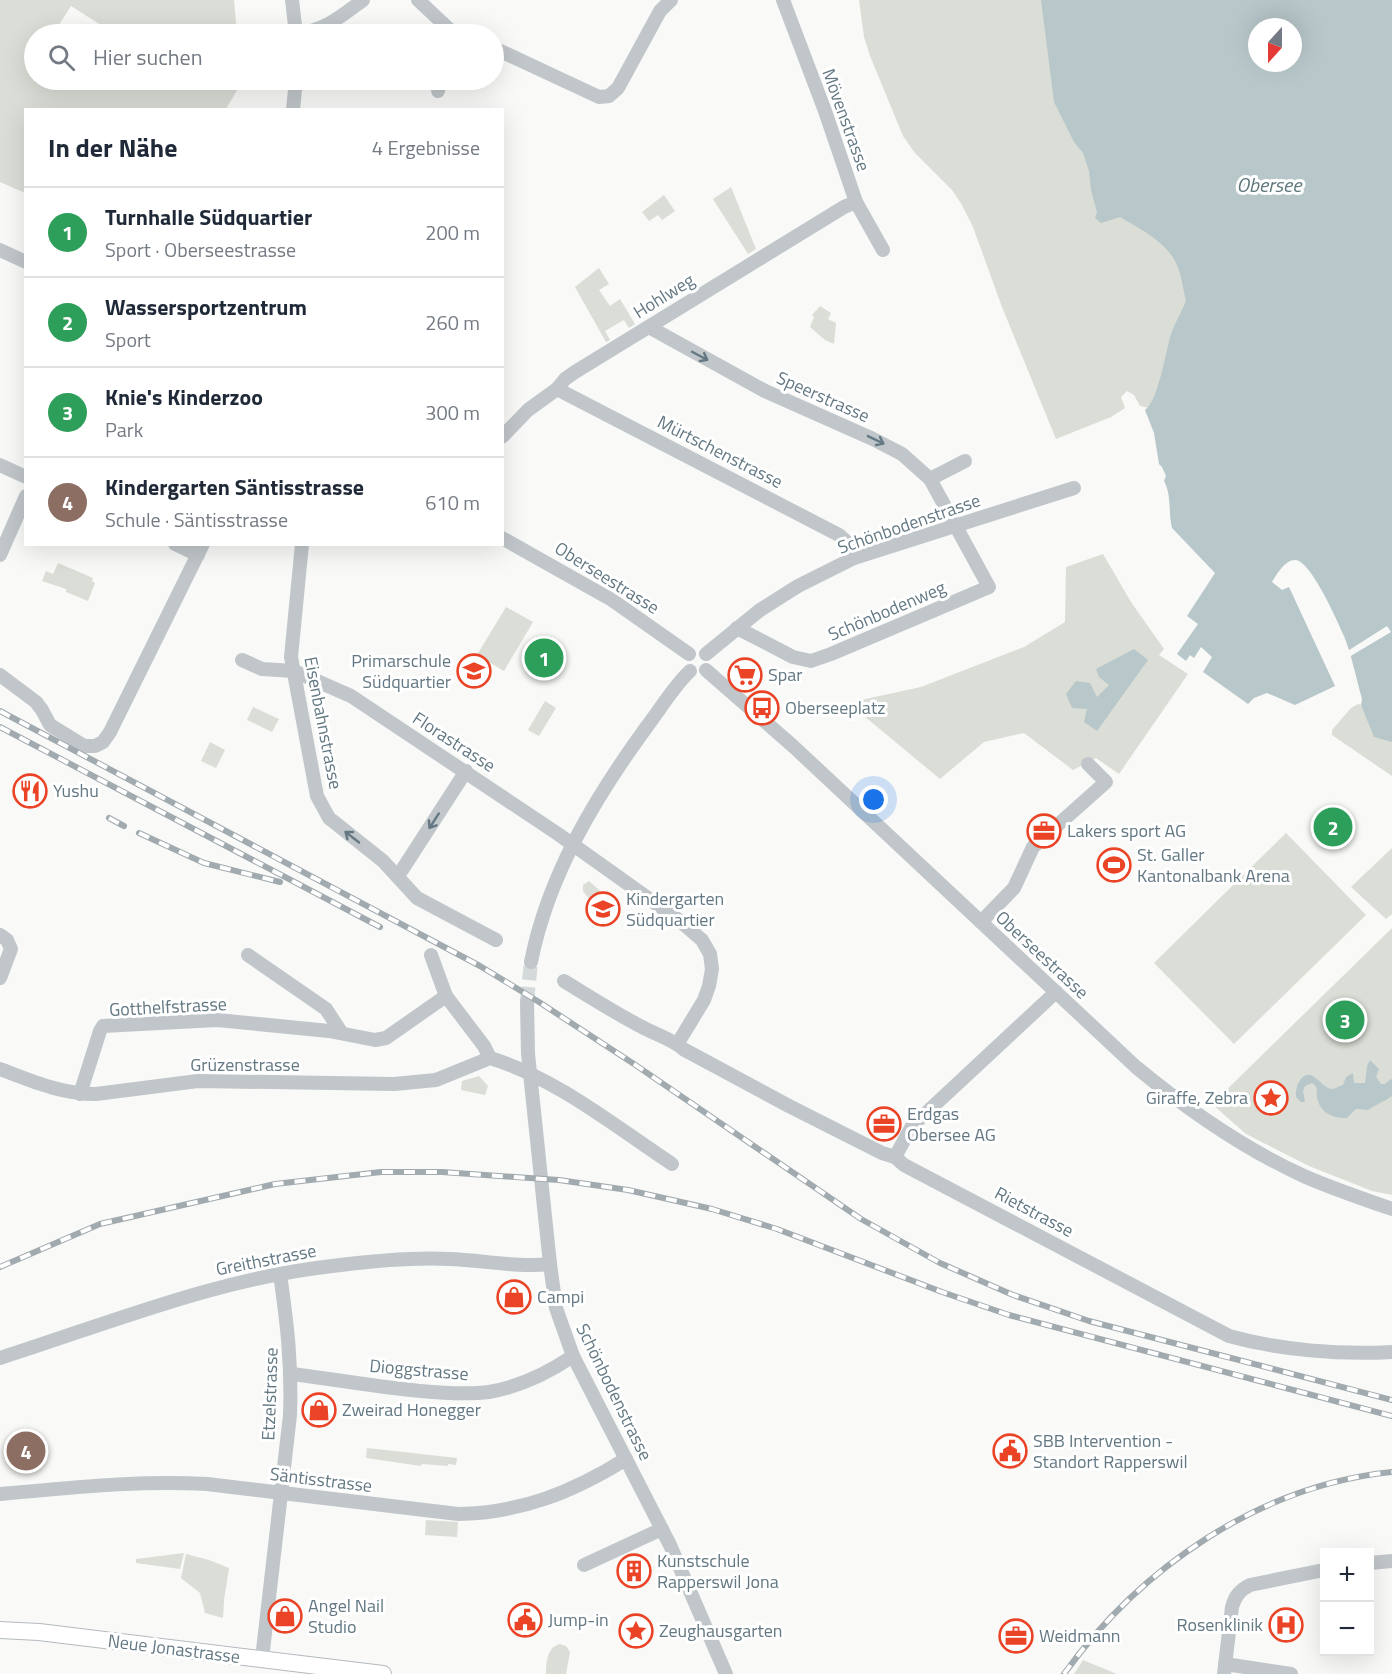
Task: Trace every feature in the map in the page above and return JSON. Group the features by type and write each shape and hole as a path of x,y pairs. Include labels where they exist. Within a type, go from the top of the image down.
{"main road":[{"name":"Neue Jonastrasse","path":"0,1630 39,1632 265,1664 382,1674"}],"street":[{"path":"291,0 295,24"},
{"path":"331,24 363,0"},
{"path":"418,0 443,24"},
{"path":"504,53 599,97 609,96 618,88 660,11 671,0"},
{"name":"Mövenstrasse","path":"783,0 856,202 883,250"},
{"path":"293,108 295,90"},
{"name":"Hohlweg","path":"504,435 528,410 557,389 575,372 751,263 856,202"},
{"path":"0,250 24,261"},
{"name":"Speerstrasse","path":"649,327 765,391 902,454 930,479 957,526"},
{"name":"Mürtschenstrasse","path":"557,389 839,535 850,545 854,558"},
{"path":"930,479 965,461"},
{"path":"0,465 24,476"},
{"name":"Schönbodenstrasse","path":"706,654 760,610 798,586 854,558 1074,488"},
{"path":"0,555 24,501"},
{"name":"Schönbodenweg","path":"737,628 793,657 811,661 989,587 957,526"},
{"name":"Oberseestrasse","path":"504,539 612,600 689,654"},
{"path":"0,675 36,702 50,725 84,746 95,746 103,742 200,550 183,546"},
{"name":"Eisenbahnstrasse","path":"302,546 291,657 317,796 322,809 335,824 397,874 417,898 496,940"},
{"path":"697,650 706,654 709,662 706,670 699,674 690,671 686,663 689,654 697,650"},
{"name":"Florastrasse","path":"242,660 262,669 294,671 351,696 466,771 573,845"},
{"name":"Oberseestrasse","path":"706,670 794,747 1136,1067 1175,1099 1219,1129 1304,1176 1392,1209"},
{"path":"531,962 544,910 573,845 631,749 690,671"},
{"path":"981,922 1014,888 1033,847 1106,782 1088,764"},
{"path":"397,874 402,870 466,771"},
{"path":"573,845 680,921 702,939 710,954 712,969 704,1000 678,1043"},
{"path":"0,935 7,940 11,949 0,978"},
{"path":"248,955 326,1009 341,1032"},
{"path":"431,955 446,996 484,1046 490,1058 530,1072 552,1084 672,1164"},
{"name":"Rietstrasse","path":"564,981 639,1026 668,1041 678,1043 683,1049 882,1154 895,1157 904,1165 1229,1336 1254,1343 1292,1347 1355,1353 1392,1352"},
{"path":"895,1157 912,1126 1056,992"},
{"name":"Gotthelfstrasse","path":"80,1094 103,1026 217,1020 341,1032 375,1040 386,1038 446,996"},
{"name":"Schönbodenstrasse","path":"527,1001 526,1034 556,1308 573,1356 662,1529 700,1611 724,1673"},
{"name":"Grüzenstrasse","path":"0,1069 54,1089 80,1094 113,1093 198,1081 420,1083 436,1080 490,1058"},
{"name":"Greithstrasse","path":"0,1358 172,1300 221,1286 280,1274 367,1262 443,1258 550,1263"},
{"name":"Etzelstrasse","path":"265,1664 290,1415 290,1339 280,1274"},
{"name":"Dioggstrasse","path":"291,1374 402,1389 489,1392 535,1378 573,1356"},
{"name":"Säntisstrasse","path":"0,1494 103,1484 166,1482 435,1511 485,1513 552,1498 626,1459"},
{"path":"584,1565 662,1529"},
{"path":"1374,1563 1392,1562"},
{"path":"1291,1674 1224,1669 1232,1607 1238,1594 1250,1585 1320,1571"}],"shaded area":[{"path":"0,0 234,0 236,24 99,24 71,6 59,24 24,24 24,90 237,90 227,108 24,108 24,193 0,182"},
{"path":"859,0 1170,0 1232,219 1149,408 1140,406 1134,395 1127,391 1121,397 1125,408 1111,417 1056,439 1002,307 973,227 962,205 952,190 915,153 903,136 870,56 864,37"},
{"path":"731,187 756,249 748,254 713,199"},
{"path":"664,195 675,211 662,220 658,215 649,221 642,212"},
{"path":"599,268 609,284 599,290 610,306 620,299 635,324 629,328 624,320 605,331 610,340 606,342 575,287"},
{"path":"820,306 831,313 828,319 836,323 834,344 825,340 810,327 814,317 812,315"},
{"path":"1103,554 1131,602 1164,649 1159,655 1188,674 1119,774 1096,758 1073,770 1024,733 984,742 940,779 858,711 856,701 921,687 1024,647 1065,622 1066,567"},
{"path":"58,563 93,578 92,581 95,583 88,601 66,592 66,589 42,581 46,571 53,574"},
{"path":"506,607 533,622 504,671 477,655"},
{"path":"545,701 556,708 539,736 528,730"},
{"path":"1358,704 1361,705 1365,714 1392,730 1392,776 1332,735 1332,730 1351,708"},
{"path":"253,707 279,719 272,732 247,720"},
{"path":"210,742 225,750 216,768 201,761"},
{"path":"1286,833 1366,915 1234,1044 1154,963"},
{"path":"1392,848 1392,914 1386,919 1351,887"},
{"path":"589,881 618,907 609,912 600,913 583,891 583,885"},
{"path":"1392,928 1392,1195 1372,1191 1309,1166 1246,1134 1212,1104"},
{"path":"479,1076 488,1086 485,1095 461,1090 462,1081"},
{"path":"367,1448 457,1458 456,1465 422,1464 421,1466 366,1458"},
{"path":"426,1520 458,1522 457,1537 425,1535"},
{"path":"184,1553 180,1569 136,1563 136,1559"},
{"path":"186,1554 229,1568 223,1618 205,1613 200,1593 181,1578"},
{"path":"560,1644 566,1646 570,1652 566,1674 546,1674 550,1652 552,1648"},
{"path":"1083,1660 1117,1674 1074,1674"}],"water":[{"name":"Obersee","path":"1041,0 1392,0 1392,742 1374,737 1361,705 1362,699 1344,636 1323,592 1301,562 1295,560 1288,562 1272,582 1282,590 1289,587 1335,686 1295,705 1267,693 1254,698 1248,704 1203,672 1212,657 1201,647 1194,658 1190,655 1186,661 1177,654 1198,624 1187,616 1215,573 1172,528 1168,492 1164,481 1166,476 1159,464 1154,433 1145,410 1154,396 1172,331 1186,301 1177,265 1160,243 1120,217 1101,223 1095,218 1097,212 1089,171 1083,153 1074,142 1054,102"},
{"path":"1134,649 1148,660 1097,731 1084,722 1087,709 1072,708 1066,694 1076,681 1090,683 1097,697 1109,685 1099,677 1096,669"},
{"path":"1370,1060 1379,1069 1376,1077 1381,1084 1392,1080 1392,1096 1368,1110 1356,1109 1347,1118 1330,1115 1320,1106 1317,1089 1312,1083 1305,1086 1303,1091 1305,1102 1301,1102 1296,1097 1298,1084 1303,1077 1308,1075 1333,1089 1343,1085 1346,1077 1353,1073 1354,1083 1365,1083"}],"pier":[{"path":"1387,626 1391,632 1349,657 1346,652"}],"tunnel":[{"path":"527,1001 531,962"}],"railway":[{"path":"0,711 480,966 634,1064 861,1219 940,1263 1013,1295 1089,1321 1392,1400"},
{"path":"0,727 380,927"},
{"path":"109,818 124,826"},
{"path":"139,833 204,863 280,882"},
{"path":"0,1267 100,1224 275,1184 381,1172 442,1172 559,1180 628,1190 712,1209 777,1229 1009,1315 1392,1416"},
{"path":"1064,1674 1094,1635 1129,1600 1166,1567 1207,1538 1250,1514 1296,1494 1343,1480 1392,1472"}],"place":[{"name":"Turnhalle Südquartier","path":"544,658"},
{"name":"Primarschule Südquartier","path":"474,671"},
{"name":"Spar","path":"745,675"},
{"name":"Oberseeplatz","path":"762,708"},
{"name":"Yushu","path":"30,791"},
{"name":"Wassersportzentrum","path":"1333,827"},
{"name":"Lakers sport AG","path":"1044,831"},
{"name":"St. Galler Kantonalbank Arena","path":"1114,865"},
{"name":"Kindergarten Südquartier","path":"603,909"},
{"name":"Knie's Kinderzoo","path":"1345,1020"},
{"name":"Giraffe, Zebra","path":"1271,1098"},
{"name":"Erdgas Obersee AG","path":"884,1124"},
{"name":"Campi","path":"514,1297"},
{"name":"Zweirad Honegger","path":"319,1410"},
{"name":"Kindergarten Säntisstrasse","path":"26,1451"},
{"name":"SBB Intervention - Standort Rapperswil","path":"1010,1451"},
{"name":"Kunstschule Rapperswil Jona","path":"634,1571"},
{"name":"Angel Nail Studio","path":"285,1616"},
{"name":"Jump-in","path":"525,1620"},
{"name":"Rosenklinik","path":"1286,1625"},
{"name":"Zeughausgarten","path":"636,1631"},
{"name":"Weidmann","path":"1016,1636"}]}
